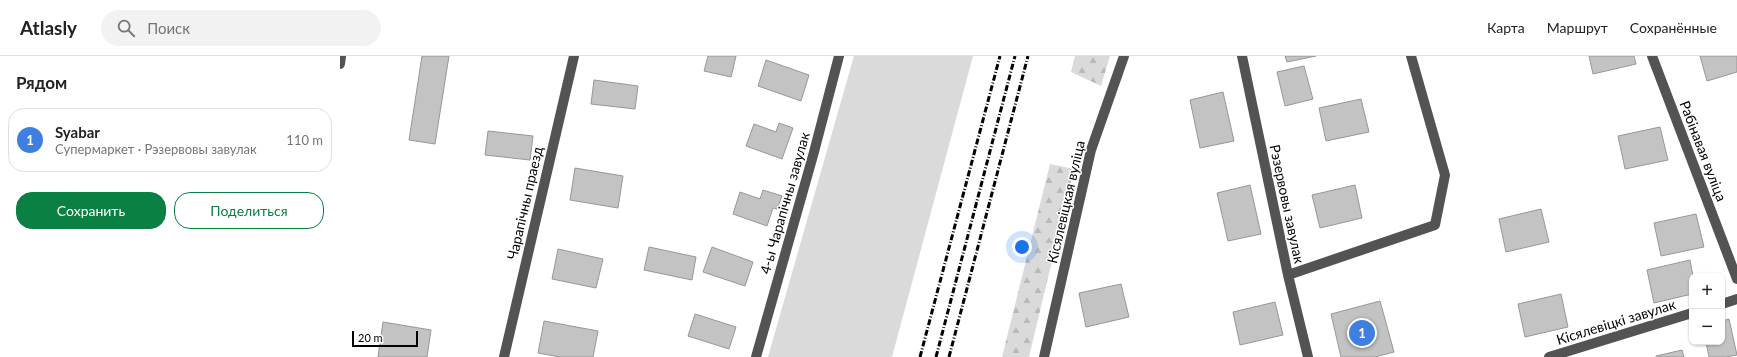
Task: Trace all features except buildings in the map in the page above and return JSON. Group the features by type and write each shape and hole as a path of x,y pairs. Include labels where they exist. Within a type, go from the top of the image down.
{"street":[{"path":"340,64 341,56"},
{"name":"Чарапічны праезд","path":"504,357 574,56"},
{"name":"4-ы Чарапічны завулак","path":"756,357 814,152 839,56"},
{"name":"Кісялевіцкая вуліца","path":"1044,357 1091,150 1124,56"},
{"name":"Рэзервовы завулак","path":"1242,56 1288,275 1308,357"},
{"path":"1288,275 1435,225 1445,175 1411,56"},
{"name":"Рабінавая вуліца","path":"1652,56 1737,279"},
{"path":"1725,303 1737,299"},
{"name":"Кісялевіцкі завулак","path":"1549,357 1689,314"}],"green space":[{"path":"854,56 973,56 892,357 768,357"},
{"path":"1075,56 1110,56 1101,86 1071,72"},
{"path":"1050,164 1074,169 1029,357 1002,357"}],"railway":[{"path":"920,357 1000,56"},
{"path":"936,357 1015,56"},
{"path":"949,357 1028,56"}],"place":[{"name":"Syabar","path":"1362,333"}]}
